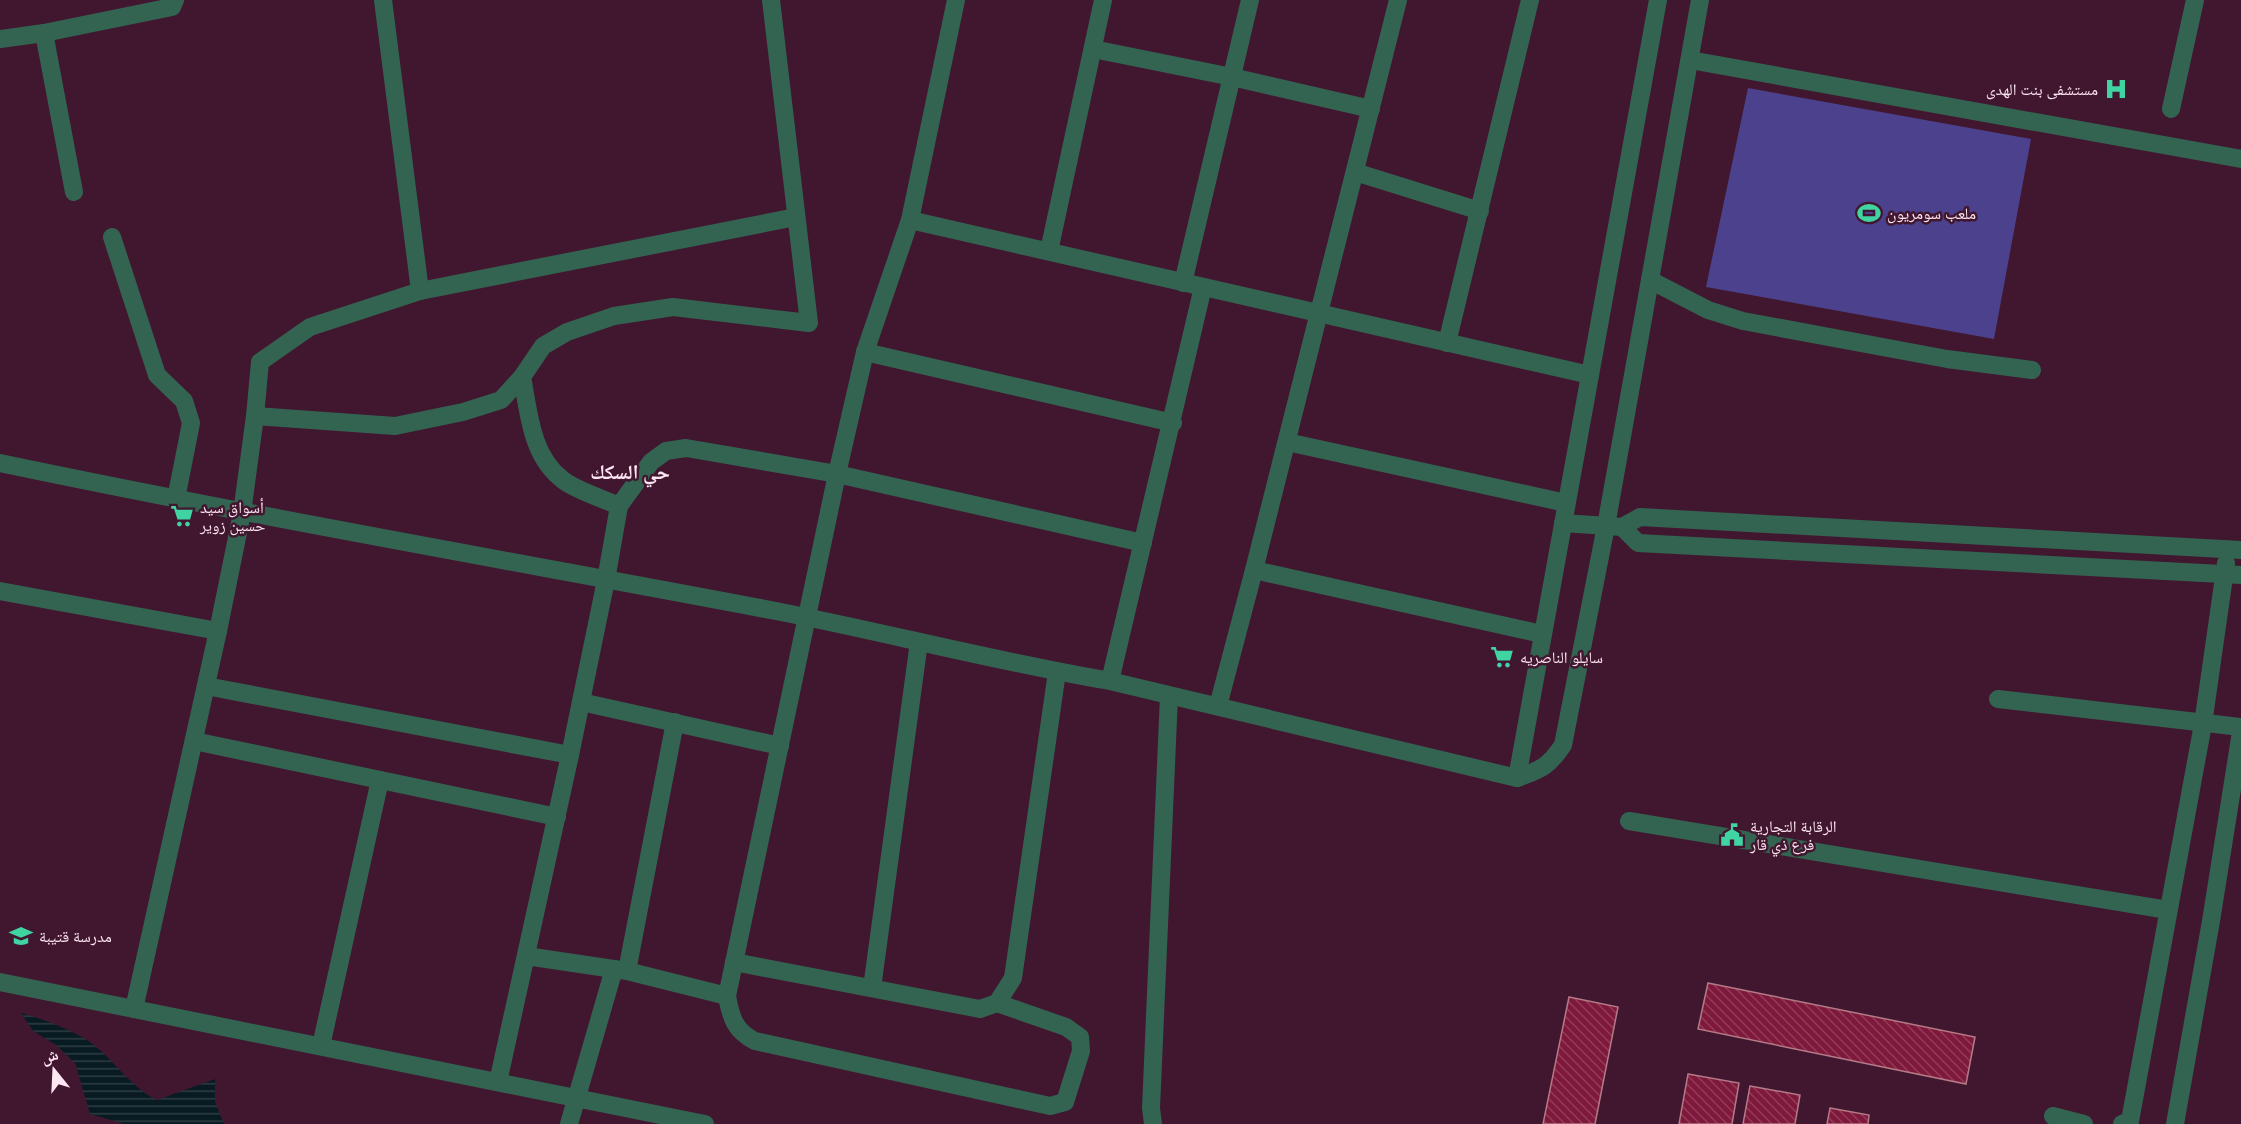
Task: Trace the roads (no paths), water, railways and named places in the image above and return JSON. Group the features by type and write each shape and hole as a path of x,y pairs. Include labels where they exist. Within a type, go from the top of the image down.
{"street":[{"path":"0,39 44,33 172,7 175,0"},
{"path":"383,0 420,291"},
{"path":"255,416 395,426 463,412 501,400 522,377 543,346 567,332 614,316 673,307 809,323 771,0"},
{"path":"956,0 910,220 865,352 806,618 727,996 731,1015 742,1035 755,1041 1050,1106 1065,1102 1081,1051 1080,1037 1066,1027 997,1003"},
{"path":"1049,251 1103,0"},
{"path":"1182,283 1250,0"},
{"path":"1218,706 1398,0"},
{"path":"1448,343 1530,0"},
{"path":"1517,778 1658,0"},
{"path":"1,469 176,499 806,618 1057,672 1110,681 1517,778 1534,772 1552,761 1563,745 1614,526 1650,280 1700,0"},
{"path":"2171,109 2195,0"},
{"path":"44,33 74,192"},
{"path":"1093,49 1232,77 1371,109"},
{"path":"1690,60 2241,159"},
{"path":"1355,172 1480,211"},
{"path":"134,1009 242,513 260,362 310,327 420,291 796,217"},
{"path":"910,220 1590,375"},
{"path":"112,237 157,375 184,401 191,423 176,499"},
{"path":"1650,280 1708,310 1743,321 1947,359 2032,370"},
{"path":"1110,681 1173,423 1203,287"},
{"path":"865,352 1173,423"},
{"path":"522,377 532,430 540,454 563,481 619,506"},
{"path":"1287,442 1566,503"},
{"path":"498,1082 557,817 619,506 651,462 666,451 686,448 837,474 1143,543"},
{"path":"1563,522 1614,526 1640,517 2234,550 2233,574 2130,1120 2122,1124"},
{"path":"1614,526 1638,543 2233,574"},
{"path":"1254,570 1542,634"},
{"path":"0,591 218,631"},
{"path":"872,988 920,642"},
{"path":"734,962 980,1009 997,1003 1013,978 1057,672"},
{"path":"206,686 570,755"},
{"path":"1153,1124 1150,1108 1169,696"},
{"path":"1998,699 2241,727"},
{"path":"581,702 780,746"},
{"path":"569,1124 621,970 675,722"},
{"path":"2175,1124 2241,732"},
{"path":"194,741 557,817"},
{"path":"321,1046 380,780"},
{"path":"1629,821 2168,910"},
{"path":"526,956 621,970 727,996"},
{"path":"0,982 705,1124"},
{"path":"2053,1116 2084,1124"}],"water":[{"path":"21,1013 59,1026 87,1040 140,1089 157,1100 215,1079 215,1102 224,1124 124,1124 90,1114 75,1063 56,1045 33,1031"}],"place":[{"name":"مستشفى بنت الهدى","path":"2116,89"},
{"name":"ملعب سومريون","path":"1869,213"},
{"name":"أسواق سيد حسين زوير","path":"182,516"},
{"name":"سايلو الناصريه","path":"1502,657"},
{"name":"الرقابة التجارية فرع ذي قار","path":"1732,835"},
{"name":"مدرسة قتيبة","path":"21,936"}],"district":[{"name":"حي السكك","path":"630,472"}]}
